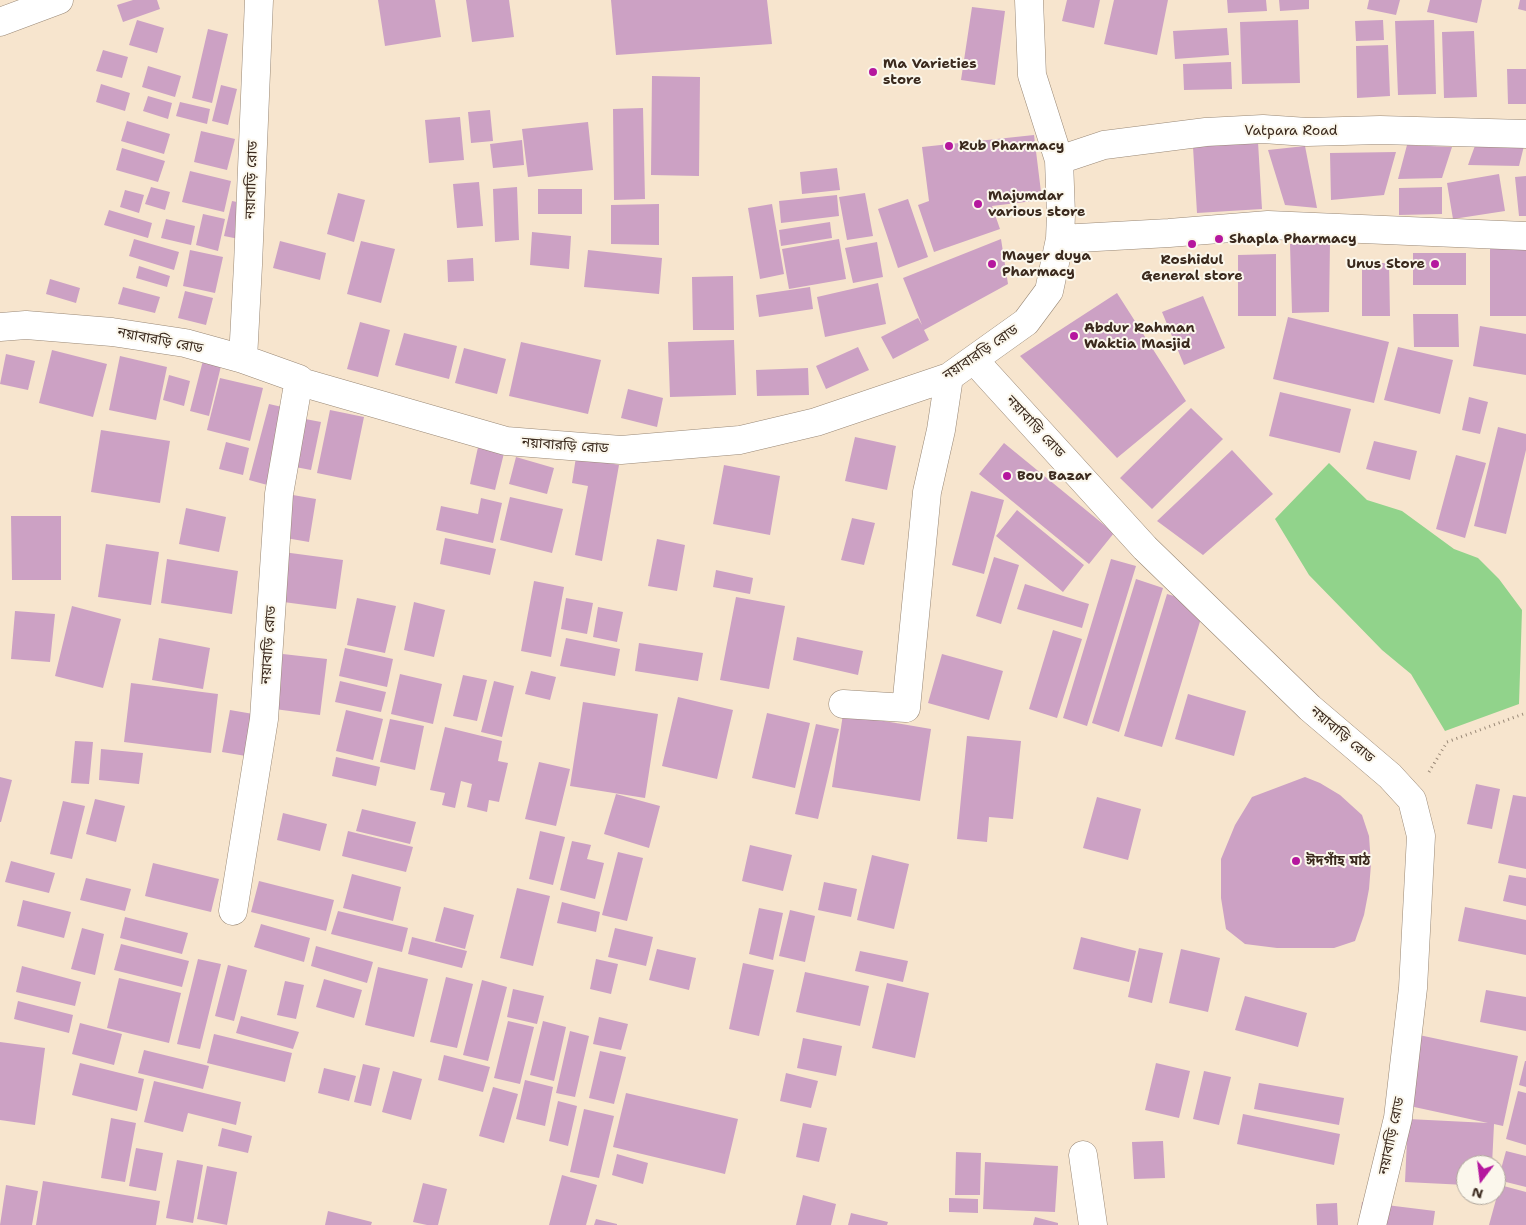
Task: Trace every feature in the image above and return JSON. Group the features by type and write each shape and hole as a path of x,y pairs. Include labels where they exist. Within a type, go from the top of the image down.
{"main road":[{"path":"0,22 59,0"},
{"name":"নয়াবাড়ি রোড","path":"243,359 259,0"},
{"path":"1029,0 1032,75 1059,160 1060,239 1268,225 1526,236"},
{"name":"Vatpara Road","path":"1059,160 1104,145 1206,132 1263,129 1307,132 1380,130 1526,134"},
{"name":"নয়াবারড়ি রোড","path":"0,327 26,326 112,332 185,343 243,359 299,379 304,383 506,441 620,450 740,440 816,422 949,377 1026,322 1049,291 1060,239"},
{"name":"নয়াবাড়ি রোড","path":"974,360 1144,548 1310,708 1390,776 1412,800 1421,836 1413,988 1398,1118 1372,1225"},
{"path":"843,704 906,708 927,492 941,430 949,377"},
{"name":"নয়াবাড়ি রোড","path":"233,911 264,719 279,494 299,379"},
{"path":"1083,1155 1093,1225"}],"path":[{"path":"1412,800 1447,742 1526,712"}],"green space":[{"path":"1329,463 1367,500 1402,511 1454,549 1478,558 1499,579 1522,610 1519,704 1445,731 1411,674 1382,650 1309,575 1275,519"}],"building":[{"path":"133,0 157,0 160,9 123,22 117,5"},
{"path":"378,0 435,0 441,37 385,46"},
{"path":"466,0 509,0 514,37 472,42"},
{"path":"611,0 767,0 772,44 616,55"},
{"path":"1067,0 1100,0 1094,28 1062,21"},
{"path":"1114,0 1168,0 1157,55 1104,44"},
{"path":"1227,0 1266,0 1267,11 1228,13"},
{"path":"1279,0 1309,0 1309,9 1280,11"},
{"path":"1369,0 1400,0 1396,15 1367,9"},
{"path":"1430,0 1482,0 1477,23 1427,12"},
{"path":"1520,0 1526,0 1526,11 1518,9"},
{"path":"972,7 1005,11 995,85 961,80"},
{"path":"137,20 164,28 157,53 129,45"},
{"path":"1298,20 1300,83 1242,84 1240,22"},
{"path":"1383,20 1384,40 1356,41 1355,21"},
{"path":"1434,20 1436,94 1398,95 1395,21"},
{"path":"1227,28 1229,55 1175,59 1173,31"},
{"path":"208,29 228,34 212,103 192,98"},
{"path":"1474,31 1477,97 1444,98 1442,32"},
{"path":"1388,45 1390,96 1357,98 1356,46"},
{"path":"103,50 128,57 122,78 96,71"},
{"path":"1231,62 1232,89 1184,90 1183,64"},
{"path":"148,66 181,76 175,97 142,87"},
{"path":"1507,69 1526,69 1526,104 1508,104"},
{"path":"652,76 700,77 699,176 651,175"},
{"path":"101,84 130,93 125,111 96,102"},
{"path":"221,85 237,89 228,125 212,121"},
{"path":"148,96 172,103 168,119 143,111"},
{"path":"180,102 210,109 207,124 176,116"},
{"path":"643,108 645,199 614,200 613,109"},
{"path":"490,110 493,141 471,143 468,112"},
{"path":"460,117 464,160 429,163 425,120"},
{"path":"127,121 170,134 164,154 121,141"},
{"path":"588,122 593,170 528,177 522,129"},
{"path":"201,131 235,139 227,170 194,162"},
{"path":"1034,135 1042,200 992,206 1000,229 934,252 918,205 929,201 922,147"},
{"path":"522,140 524,165 493,168 490,144"},
{"path":"1477,140 1525,142 1519,166 1468,165"},
{"path":"1258,142 1262,209 1197,213 1193,147"},
{"path":"1407,145 1452,147 1442,178 1398,179"},
{"path":"1305,146 1317,208 1285,205 1268,150"},
{"path":"122,148 165,161 158,182 116,170"},
{"path":"1396,152 1384,195 1331,200 1330,153"},
{"path":"837,168 840,190 802,194 800,172"},
{"path":"190,171 231,181 224,212 182,202"},
{"path":"1499,174 1505,211 1453,219 1447,183"},
{"path":"1526,176 1526,216 1519,216 1515,177"},
{"path":"479,182 483,226 457,228 453,184"},
{"path":"151,187 170,192 165,210 145,204"},
{"path":"517,187 519,240 495,242 493,189"},
{"path":"1442,187 1442,214 1399,215 1399,188"},
{"path":"538,189 582,189 582,214 538,214"},
{"path":"125,190 144,195 139,213 120,207"},
{"path":"338,193 365,200 354,242 327,234"},
{"path":"865,193 873,236 847,240 839,197"},
{"path":"837,195 839,216 781,223 779,201"},
{"path":"908,199 928,257 898,268 878,209"},
{"path":"232,201 247,204 239,239 224,236"},
{"path":"659,204 659,245 611,244 611,205"},
{"path":"772,204 784,274 760,279 748,208"},
{"path":"109,210 152,223 148,238 104,225"},
{"path":"203,214 225,219 218,251 196,245"},
{"path":"166,219 195,226 191,245 161,238"},
{"path":"830,222 832,238 781,246 779,230"},
{"path":"1526,231 1526,316 1490,316 1490,232"},
{"path":"532,232 571,236 569,269 530,265"},
{"path":"134,239 179,252 174,270 129,256"},
{"path":"839,239 846,279 789,289 782,249"},
{"path":"1001,239 1008,284 924,330 929,340 893,359 881,337 918,318 922,325 903,278"},
{"path":"280,241 326,253 320,280 273,268"},
{"path":"361,241 395,249 381,303 347,294"},
{"path":"877,242 883,277 853,283 845,248"},
{"path":"1330,242 1329,312 1292,313 1290,244"},
{"path":"190,250 223,257 215,293 183,286"},
{"path":"588,250 662,258 659,294 584,287"},
{"path":"1413,253 1466,253 1466,285 1413,285"},
{"path":"1276,254 1276,316 1238,316 1238,255"},
{"path":"473,258 474,281 448,282 447,260"},
{"path":"1362,263 1389,263 1390,316 1362,316"},
{"path":"139,266 170,276 167,287 136,278"},
{"path":"733,276 734,330 693,330 692,277"},
{"path":"50,279 80,288 76,303 46,294"},
{"path":"878,283 886,324 825,337 817,297"},
{"path":"123,287 160,297 155,313 118,304"},
{"path":"810,287 813,309 759,317 756,295"},
{"path":"185,291 213,298 206,325 178,318"},
{"path":"1117,293 1186,401 1117,458 1020,356"},
{"path":"1203,296 1225,348 1184,365 1162,312"},
{"path":"1413,314 1458,314 1459,347 1414,347"},
{"path":"1288,317 1389,342 1374,403 1273,379"},
{"path":"360,322 390,330 378,377 347,369"},
{"path":"1480,326 1526,334 1526,375 1473,366"},
{"path":"404,333 457,346 449,379 395,365"},
{"path":"734,340 736,395 670,397 668,342"},
{"path":"208,341 226,345 209,416 190,411"},
{"path":"521,342 601,360 588,414 509,396"},
{"path":"858,347 869,370 826,389 816,366"},
{"path":"1398,347 1453,360 1440,414 1384,400"},
{"path":"464,348 506,359 497,394 455,383"},
{"path":"52,350 107,364 93,417 39,403"},
{"path":"6,354 35,361 28,390 0,384"},
{"path":"120,356 167,367 156,420 109,410"},
{"path":"808,368 809,395 757,396 756,370"},
{"path":"169,375 190,381 184,406 163,400"},
{"path":"220,378 263,388 250,441 207,430"},
{"path":"628,389 663,398 657,427 621,418"},
{"path":"1280,392 1351,409 1340,453 1269,436"},
{"path":"1469,397 1488,402 1480,434 1462,430"},
{"path":"269,404 291,409 271,486 249,480"},
{"path":"1191,408 1223,439 1152,509 1120,478"},
{"path":"330,410 364,417 351,480 317,473"},
{"path":"300,418 321,422 311,470 290,466"},
{"path":"1498,427 1526,434 1526,450 1506,534 1474,526"},
{"path":"101,430 170,441 160,503 91,492"},
{"path":"855,437 896,446 887,490 845,481"},
{"path":"1374,441 1417,451 1410,480 1366,469"},
{"path":"226,442 249,448 243,475 219,469"},
{"path":"1004,443 1114,533 1089,564 979,474"},
{"path":"478,447 504,453 495,490 470,484"},
{"path":"1232,450 1273,494 1203,555 1157,521"},
{"path":"1456,455 1486,463 1465,538 1436,529"},
{"path":"516,457 554,468 547,494 509,484"},
{"path":"576,457 619,465 602,561 575,555 588,486 572,483"},
{"path":"724,465 780,476 770,535 713,524"},
{"path":"971,491 1004,500 984,574 952,565"},
{"path":"287,494 316,499 309,542 280,537"},
{"path":"510,497 563,509 552,553 500,540"},
{"path":"481,498 502,503 493,543 436,530 441,506 478,514"},
{"path":"186,508 226,517 219,552 179,544"},
{"path":"1017,510 1084,565 1063,592 996,536"},
{"path":"11,516 61,516 61,580 12,580"},
{"path":"852,518 875,523 864,565 841,560"},
{"path":"445,538 496,549 490,575 440,564"},
{"path":"657,539 685,545 677,591 648,586"},
{"path":"106,544 159,552 151,605 98,597"},
{"path":"283,552 343,560 336,609 276,601"},
{"path":"994,557 1019,565 1001,624 976,616"},
{"path":"167,559 238,571 232,614 161,603"},
{"path":"1111,559 1136,566 1087,726 1063,718"},
{"path":"716,570 753,578 750,594 713,587"},
{"path":"1136,579 1163,588 1119,732 1092,723"},
{"path":"534,581 564,587 551,657 521,651"},
{"path":"1025,584 1089,604 1082,628 1017,609"},
{"path":"1167,594 1205,605 1162,747 1124,736"},
{"path":"736,597 785,606 769,689 720,680"},
{"path":"357,598 396,606 385,653 347,645"},
{"path":"566,598 593,603 587,634 561,629"},
{"path":"414,602 445,610 434,657 404,650"},
{"path":"72,606 121,619 103,688 55,676"},
{"path":"598,607 623,612 617,642 593,637"},
{"path":"15,611 55,614 50,662 11,659"},
{"path":"1053,630 1082,639 1057,718 1029,709"},
{"path":"797,637 863,651 858,675 793,660"},
{"path":"159,638 210,648 203,689 152,680"},
{"path":"566,638 620,649 615,676 560,666"},
{"path":"639,643 703,653 698,681 635,671"},
{"path":"345,648 393,659 387,687 339,676"},
{"path":"274,653 327,659 320,715 267,708"},
{"path":"942,654 1003,671 989,720 928,703"},
{"path":"531,671 556,677 550,700 525,694"},
{"path":"400,674 442,684 433,724 391,714"},
{"path":"463,675 487,680 477,721 453,716"},
{"path":"340,681 386,692 381,712 335,702"},
{"path":"494,681 514,686 502,737 481,732"},
{"path":"131,683 218,694 211,753 124,742"},
{"path":"1188,694 1246,711 1234,756 1175,739"},
{"path":"678,697 733,710 717,779 662,766"},
{"path":"583,702 658,714 645,798 570,786"},
{"path":"230,710 259,715 252,757 222,752"},
{"path":"346,710 383,719 373,760 336,751"},
{"path":"767,713 810,723 795,788 752,778"},
{"path":"843,714 931,729 920,801 832,787"},
{"path":"390,719 424,726 415,770 380,762"},
{"path":"816,724 839,729 818,819 795,814"},
{"path":"445,727 502,741 498,761 508,763 499,802 489,800 487,812 467,807 472,784 461,781 455,808 442,805 445,793 430,790"},
{"path":"967,736 1021,741 1013,819 989,817 987,842 957,839"},
{"path":"75,741 93,742 89,784 71,783"},
{"path":"101,749 143,753 139,784 99,780"},
{"path":"336,757 380,767 376,786 332,776"},
{"path":"539,762 570,769 556,826 525,819"},
{"path":"0,777 12,780 1,822 0,822"},
{"name":"ঈদগাঁহ মাঠ","path":"1305,777 1320,783 1340,795 1362,815 1369,836 1371,864 1369,889 1364,915 1355,941 1334,948 1277,948 1245,944 1226,929 1221,898 1221,859 1235,825 1252,797"},
{"path":"1476,784 1500,789 1492,829 1467,824"},
{"path":"616,794 660,806 649,848 604,834"},
{"path":"1513,795 1526,797 1526,869 1498,863"},
{"path":"1097,797 1141,809 1128,860 1083,848"},
{"path":"95,799 125,806 116,842 86,834"},
{"path":"63,801 85,806 72,859 50,854"},
{"path":"362,809 416,822 410,844 356,831"},
{"path":"283,813 327,824 320,851 277,840"},
{"path":"348,831 413,847 406,872 342,856"},
{"path":"540,831 565,837 553,885 529,879"},
{"path":"572,841 591,845 587,859 604,863 595,899 560,890"},
{"path":"750,845 792,855 783,891 742,881"},
{"path":"618,852 643,858 627,921 602,915"},
{"path":"872,855 909,864 894,929 857,920"},
{"path":"11,861 55,873 49,893 5,882"},
{"path":"153,863 219,879 211,912 145,896"},
{"path":"352,874 401,887 393,921 343,908"},
{"path":"1509,875 1526,878 1526,906 1503,901"},
{"path":"86,878 131,889 125,911 80,900"},
{"path":"259,881 334,900 326,931 251,912"},
{"path":"824,882 857,889 851,917 818,910"},
{"path":"517,888 550,896 533,966 500,958"},
{"path":"23,900 71,912 64,938 17,926"},
{"path":"562,902 600,912 596,932 557,923"},
{"path":"444,907 474,915 465,949 435,941"},
{"path":"1465,907 1526,920 1526,955 1458,941"},
{"path":"759,908 783,913 773,960 749,954"},
{"path":"790,910 815,916 805,962 779,956"},
{"path":"338,911 408,928 402,952 331,934"},
{"path":"125,917 188,933 182,954 120,938"},
{"path":"261,924 310,938 304,962 254,947"},
{"path":"82,928 104,934 95,975 71,969"},
{"path":"615,928 653,937 646,966 608,957"},
{"path":"412,937 467,951 462,968 408,954"},
{"path":"1081,937 1136,951 1129,982 1073,969"},
{"path":"121,944 189,961 182,987 114,970"},
{"path":"316,946 373,962 367,983 311,966"},
{"path":"1139,948 1163,953 1152,1003 1128,997"},
{"path":"657,949 696,958 689,990 649,980"},
{"path":"1181,949 1220,958 1208,1012 1169,1003"},
{"path":"860,951 908,961 903,982 855,971"},
{"path":"198,959 221,964 200,1049 177,1044"},
{"path":"596,959 618,964 611,994 590,989"},
{"path":"743,963 774,970 759,1036 729,1029"},
{"path":"228,965 247,970 234,1021 215,1016"},
{"path":"22,966 81,982 75,1006 16,992"},
{"path":"378,967 428,979 414,1037 365,1025"},
{"path":"805,972 869,986 860,1026 796,1012"},
{"path":"446,977 473,984 457,1048 430,1042"},
{"path":"119,978 181,993 169,1043 107,1028"},
{"path":"324,979 362,990 354,1018 316,1007"},
{"path":"482,980 507,987 488,1061 463,1055"},
{"path":"285,981 304,985 296,1019 277,1015"},
{"path":"887,983 929,993 915,1058 872,1048"},
{"path":"513,989 544,996 537,1024 507,1017"},
{"path":"1486,990 1526,997 1526,1031 1480,1022"},
{"path":"1245,996 1307,1013 1298,1047 1235,1030"},
{"path":"18,1001 73,1015 69,1033 14,1019"},
{"path":"241,1016 299,1032 293,1049 236,1033"},
{"path":"599,1017 628,1024 621,1050 593,1044"},
{"path":"508,1021 534,1027 520,1084 494,1078"},
{"path":"543,1021 566,1027 554,1081 530,1075"},
{"path":"80,1023 122,1034 114,1065 72,1054"},
{"path":"570,1031 589,1036 575,1097 556,1093"},
{"path":"214,1034 292,1053 285,1082 207,1063"},
{"path":"1419,1035 1518,1056 1503,1126 1494,1124 1492,1155 1456,1155 1456,1185 1405,1182 1408,1119 1488,1123 1405,1105"},
{"path":"803,1038 842,1046 836,1076 797,1068"},
{"path":"0,1042 45,1048 35,1125 0,1120"},
{"path":"144,1050 209,1066 203,1089 138,1073"},
{"path":"600,1051 626,1057 614,1104 589,1098"},
{"path":"444,1055 490,1067 483,1092 438,1080"},
{"path":"1526,1061 1526,1087 1519,1085"},
{"path":"80,1063 144,1079 137,1111 72,1095"},
{"path":"1156,1063 1190,1071 1179,1118 1145,1110"},
{"path":"363,1064 380,1068 371,1106 354,1102"},
{"path":"324,1068 356,1076 349,1101 318,1093"},
{"path":"393,1071 422,1079 411,1120 382,1112"},
{"path":"1204,1071 1231,1077 1219,1125 1193,1119"},
{"path":"786,1073 818,1081 811,1108 780,1101"},
{"path":"525,1080 553,1087 545,1126 516,1119"},
{"path":"154,1081 241,1102 236,1125 188,1113 183,1132 144,1122"},
{"path":"1259,1083 1344,1098 1339,1125 1254,1109"},
{"path":"493,1087 518,1094 504,1143 479,1136"},
{"path":"1518,1091 1526,1093 1526,1145 1506,1139"},
{"path":"626,1093 738,1119 725,1174 613,1147"},
{"path":"558,1101 577,1106 568,1146 549,1141"},
{"path":"584,1109 614,1116 599,1178 570,1172"},
{"path":"1243,1114 1340,1134 1334,1165 1237,1144"},
{"path":"111,1118 136,1123 125,1182 101,1178"},
{"path":"803,1123 827,1128 819,1162 796,1157"},
{"path":"222,1128 252,1136 248,1153 218,1146"},
{"path":"1163,1141 1165,1178 1134,1179 1132,1142"},
{"path":"136,1148 163,1153 156,1191 129,1186"},
{"path":"1506,1151 1526,1156 1526,1187 1506,1182"},
{"path":"956,1152 981,1153 980,1195 955,1195"},
{"path":"617,1154 648,1163 643,1184 612,1175"},
{"path":"177,1160 203,1165 193,1223 166,1218"},
{"path":"985,1162 1058,1166 1055,1212 983,1209"},
{"path":"207,1166 237,1172 227,1225 197,1219"},
{"path":"562,1175 597,1185 586,1225 549,1225"},
{"path":"43,1181 160,1201 156,1225 36,1225"},
{"path":"423,1183 447,1189 438,1225 413,1222"},
{"path":"6,1185 38,1191 32,1225 0,1225"},
{"path":"1506,1187 1526,1192 1526,1225 1489,1225 1494,1205 1506,1205"},
{"path":"803,1195 836,1204 831,1225 796,1225"},
{"path":"949,1198 978,1199 978,1213 949,1212"},
{"path":"1362,1202 1435,1211 1433,1225 1359,1225"},
{"path":"1337,1203 1338,1225 1317,1225 1316,1204"},
{"path":"328,1211 372,1222 371,1225 325,1225"},
{"path":"851,1213 888,1222 887,1225 848,1225"},
{"path":"1035,1217 1058,1223 1058,1225 1033,1225"},
{"path":"596,1219 617,1224 617,1225 594,1225"}],"place":[{"name":"Ma Varieties store","path":"873,72"},
{"name":"Rub Pharmacy","path":"949,146"},
{"name":"Majumdar various store","path":"978,204"},
{"name":"Shapla Pharmacy","path":"1219,239"},
{"name":"Roshidul General store","path":"1192,244"},
{"name":"Mayer duya Pharmacy","path":"992,264"},
{"name":"Unus Store","path":"1435,264"},
{"name":"Abdur Rahman Waktia Masjid","path":"1074,336"},
{"name":"Bou Bazar","path":"1007,476"},
{"name":"ঈদগাঁহ মাঠ","path":"1296,861"}]}
